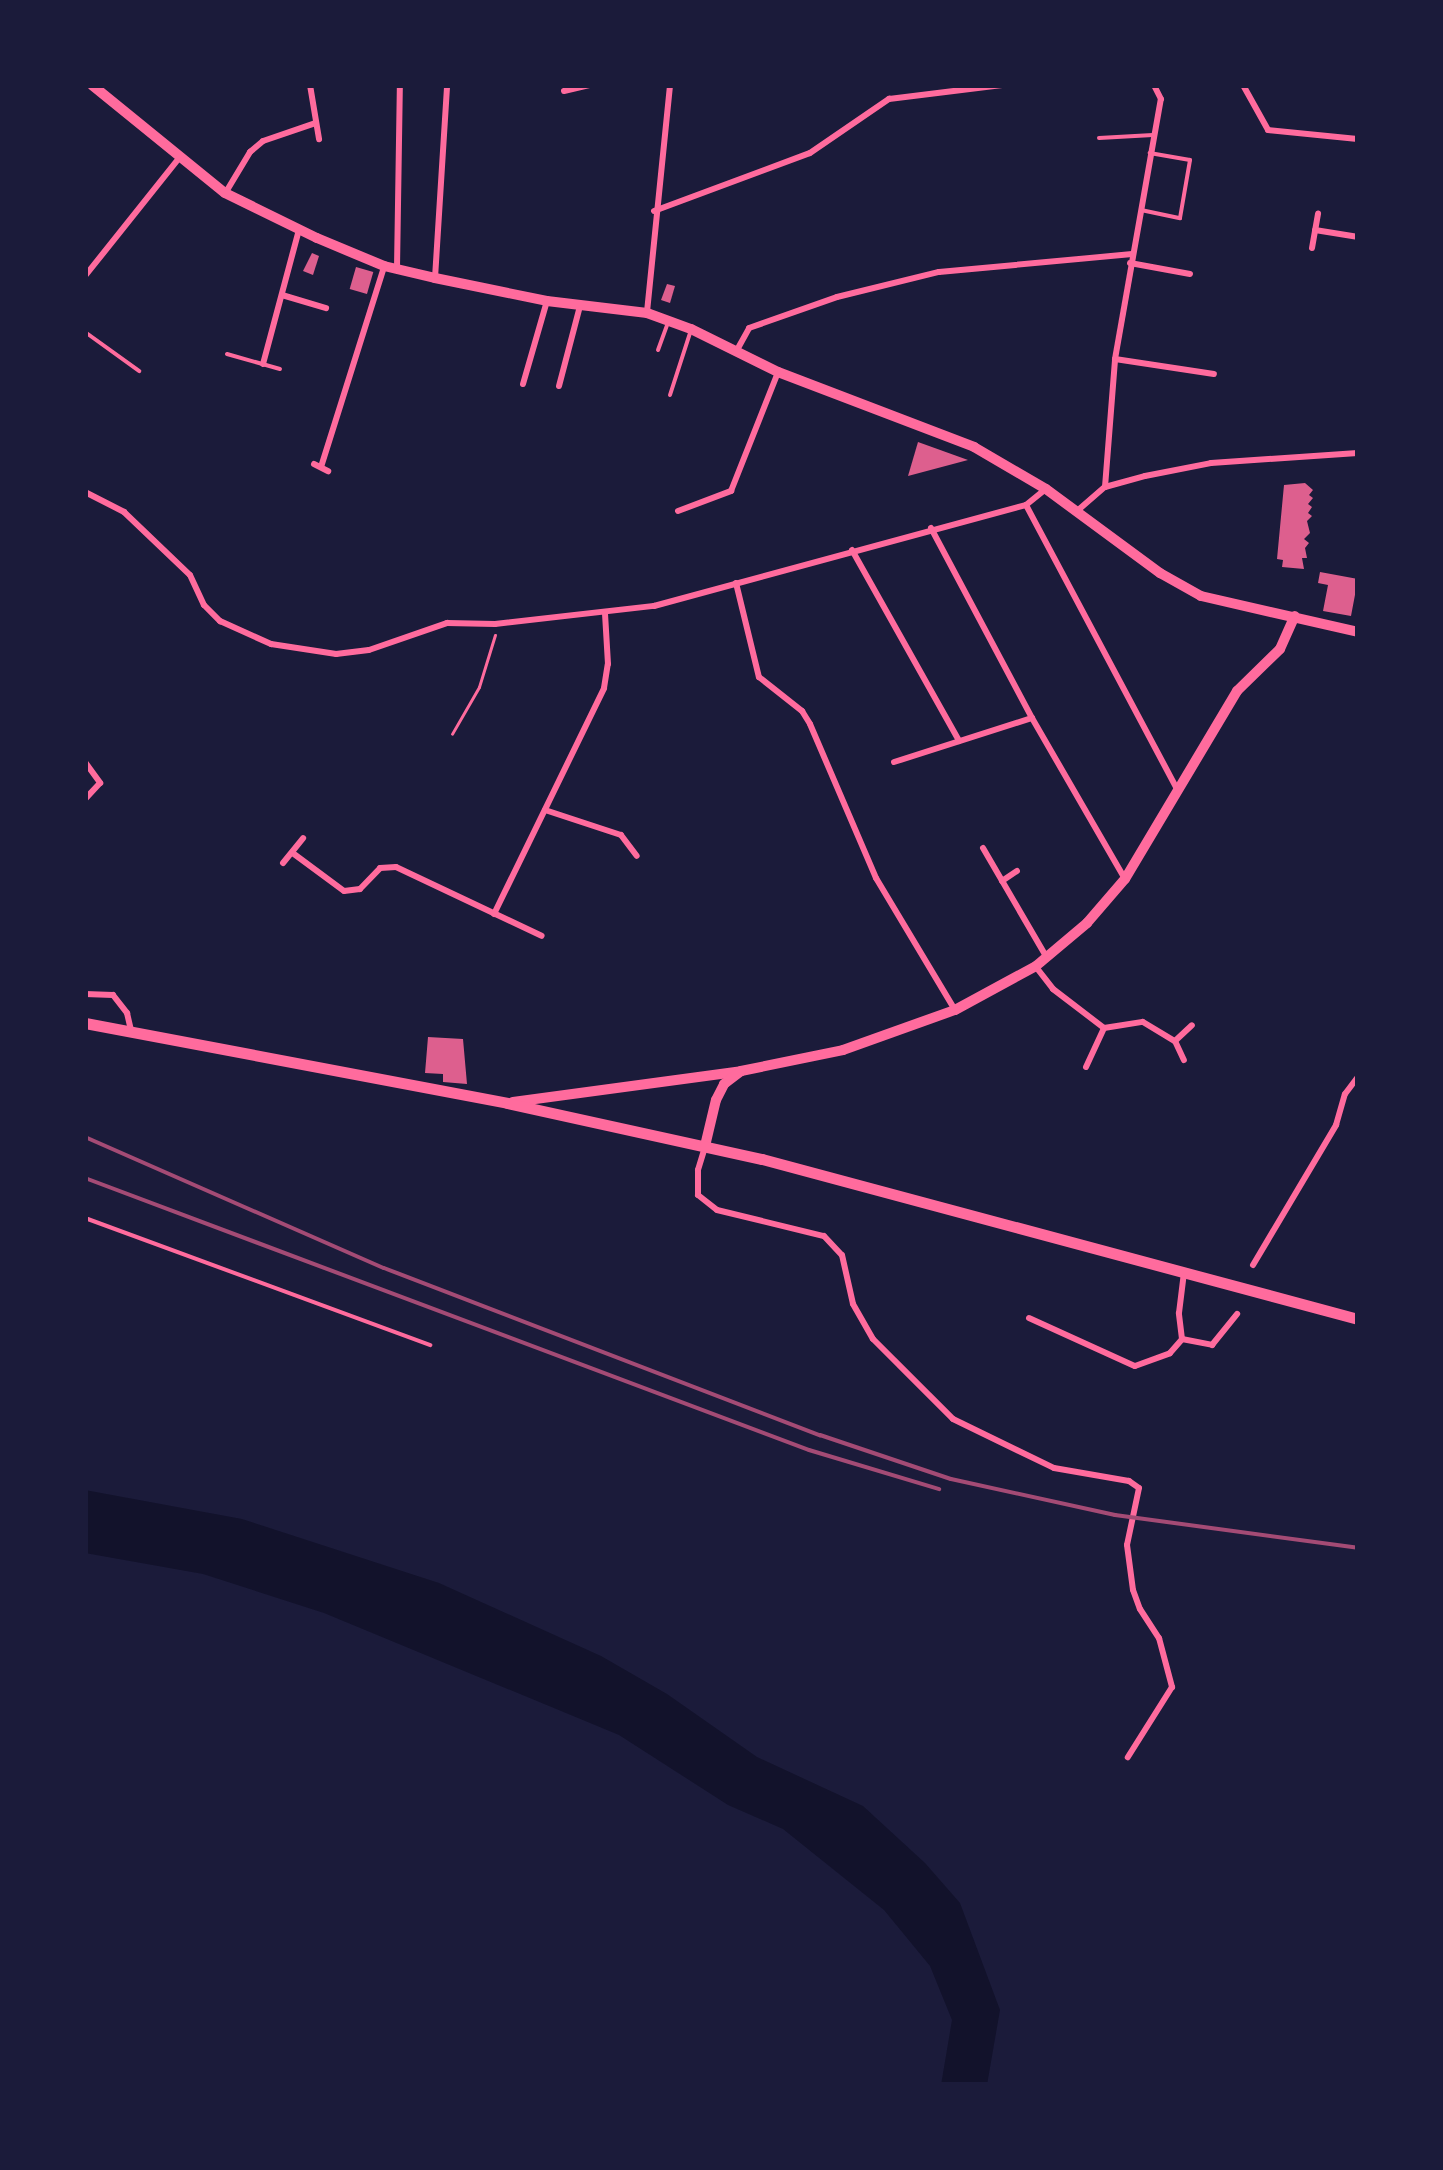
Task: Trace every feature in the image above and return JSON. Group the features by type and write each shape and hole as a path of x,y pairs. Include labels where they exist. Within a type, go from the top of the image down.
{"highway":[{"path":"85,1022 507,1103 705,1146 1358,1319"}],"main road":[{"path":"92,85 226,194 384,266 547,300 646,313 692,329 778,372 974,448 1046,489 1160,574 1201,596 1358,632"},
{"path":"507,1103 741,1070 843,1050 955,1010 1036,966 1126,879 1237,690 1280,649 1295,616"},
{"path":"705,1146 716,1100 724,1084 741,1070"}],"street":[{"path":"310,85 319,139"},
{"path":"397,268 400,85"},
{"path":"435,278 447,85"},
{"path":"564,91 589,85"},
{"path":"646,313 670,85"},
{"path":"654,211 810,153 889,99 1002,85"},
{"path":"1243,85 1268,130 1358,140"},
{"path":"1106,486 1115,359 1161,99 1154,86"},
{"path":"226,194 250,152 262,141 316,122"},
{"path":"85,276 180,157"},
{"path":"1312,248 1318,214"},
{"path":"262,364 300,228"},
{"path":"1316,230 1358,236"},
{"path":"737,350 749,328 837,298 922,276 1132,254"},
{"path":"1130,263 1190,274"},
{"path":"321,467 384,266"},
{"path":"282,295 326,308"},
{"path":"523,384 547,300"},
{"path":"558,386 580,305"},
{"path":"1115,359 1214,374"},
{"path":"678,511 731,491 778,372"},
{"path":"1076,511 1106,486 1212,463 1358,453"},
{"path":"85,492 124,512 190,575 204,605 220,621 271,644 336,654 369,650 447,623 500,622 654,606 931,528 1026,506 1046,489"},
{"path":"1026,506 1178,791"},
{"path":"931,528 1032,718 1126,879"},
{"path":"852,550 959,741"},
{"path":"736,583 758,677 802,710 876,878 955,1010"},
{"path":"494,914 604,688 608,664 605,613"},
{"path":"894,762 1032,718"},
{"path":"85,762 100,783 85,799"},
{"path":"545,810 621,834 637,856"},
{"path":"283,863 303,838"},
{"path":"982,848 1047,958"},
{"path":"294,854 344,891 360,889 380,868 396,868 542,936"},
{"path":"1002,881 1017,871"},
{"path":"1036,966 1052,990 1104,1028 1143,1022 1174,1041 1184,1060"},
{"path":"85,994 114,995 127,1013 131,1032"},
{"path":"1174,1041 1192,1026"},
{"path":"1086,1067 1104,1028"},
{"path":"1253,1265 1336,1125 1345,1094 1358,1077"},
{"path":"705,1146 698,1170 698,1195 718,1210 824,1236 842,1255 854,1304 874,1339 953,1419 1054,1468 1129,1481 1139,1488 1127,1545 1136,1601 1160,1638 1172,1687 1128,1757"},
{"path":"1028,1318 1136,1366 1170,1353 1182,1339 1178,1312 1184,1274"},
{"path":"1182,1339 1212,1346 1236,1314"}],"lane":[{"path":"1099,138 1153,135"},
{"path":"1141,210 1180,218 1190,160 1150,153"},
{"path":"658,350 668,320"},
{"path":"670,395 692,329"},
{"path":"85,332 139,372"},
{"path":"227,354 280,368"},
{"path":"85,1218 430,1345"}],"path":[{"path":"452,734 479,687 500,622"}],"shaded area":[{"path":"85,1490 242,1519 439,1583 601,1656 667,1694 757,1757 863,1806 925,1863 960,1903 1000,2010 987,2085 941,2085 952,2020 930,1966 884,1910 783,1829 728,1805 619,1735 324,1613 203,1574 85,1553"}],"building":[{"path":"312,253 319,256 313,275 303,271"},
{"path":"356,267 373,272 367,294 350,289"},
{"path":"667,284 675,286 670,303 661,300"},
{"path":"918,442 968,460 908,476"},
{"path":"1305,483 1313,490 1309,495 1313,498 1308,504 1312,516 1307,521 1310,533 1304,539 1309,543 1305,548 1307,558 1302,558 1304,569 1282,567 1283,560 1277,559 1284,485"},
{"path":"1320,572 1358,579 1351,616 1323,611 1328,585 1318,583"},
{"path":"428,1037 463,1039 467,1084 443,1082 443,1074 425,1073"}],"railway":[{"path":"85,1137 384,1268 820,1435 951,1479 1115,1515 1358,1548"},
{"path":"85,1178 809,1450 939,1489"}]}
